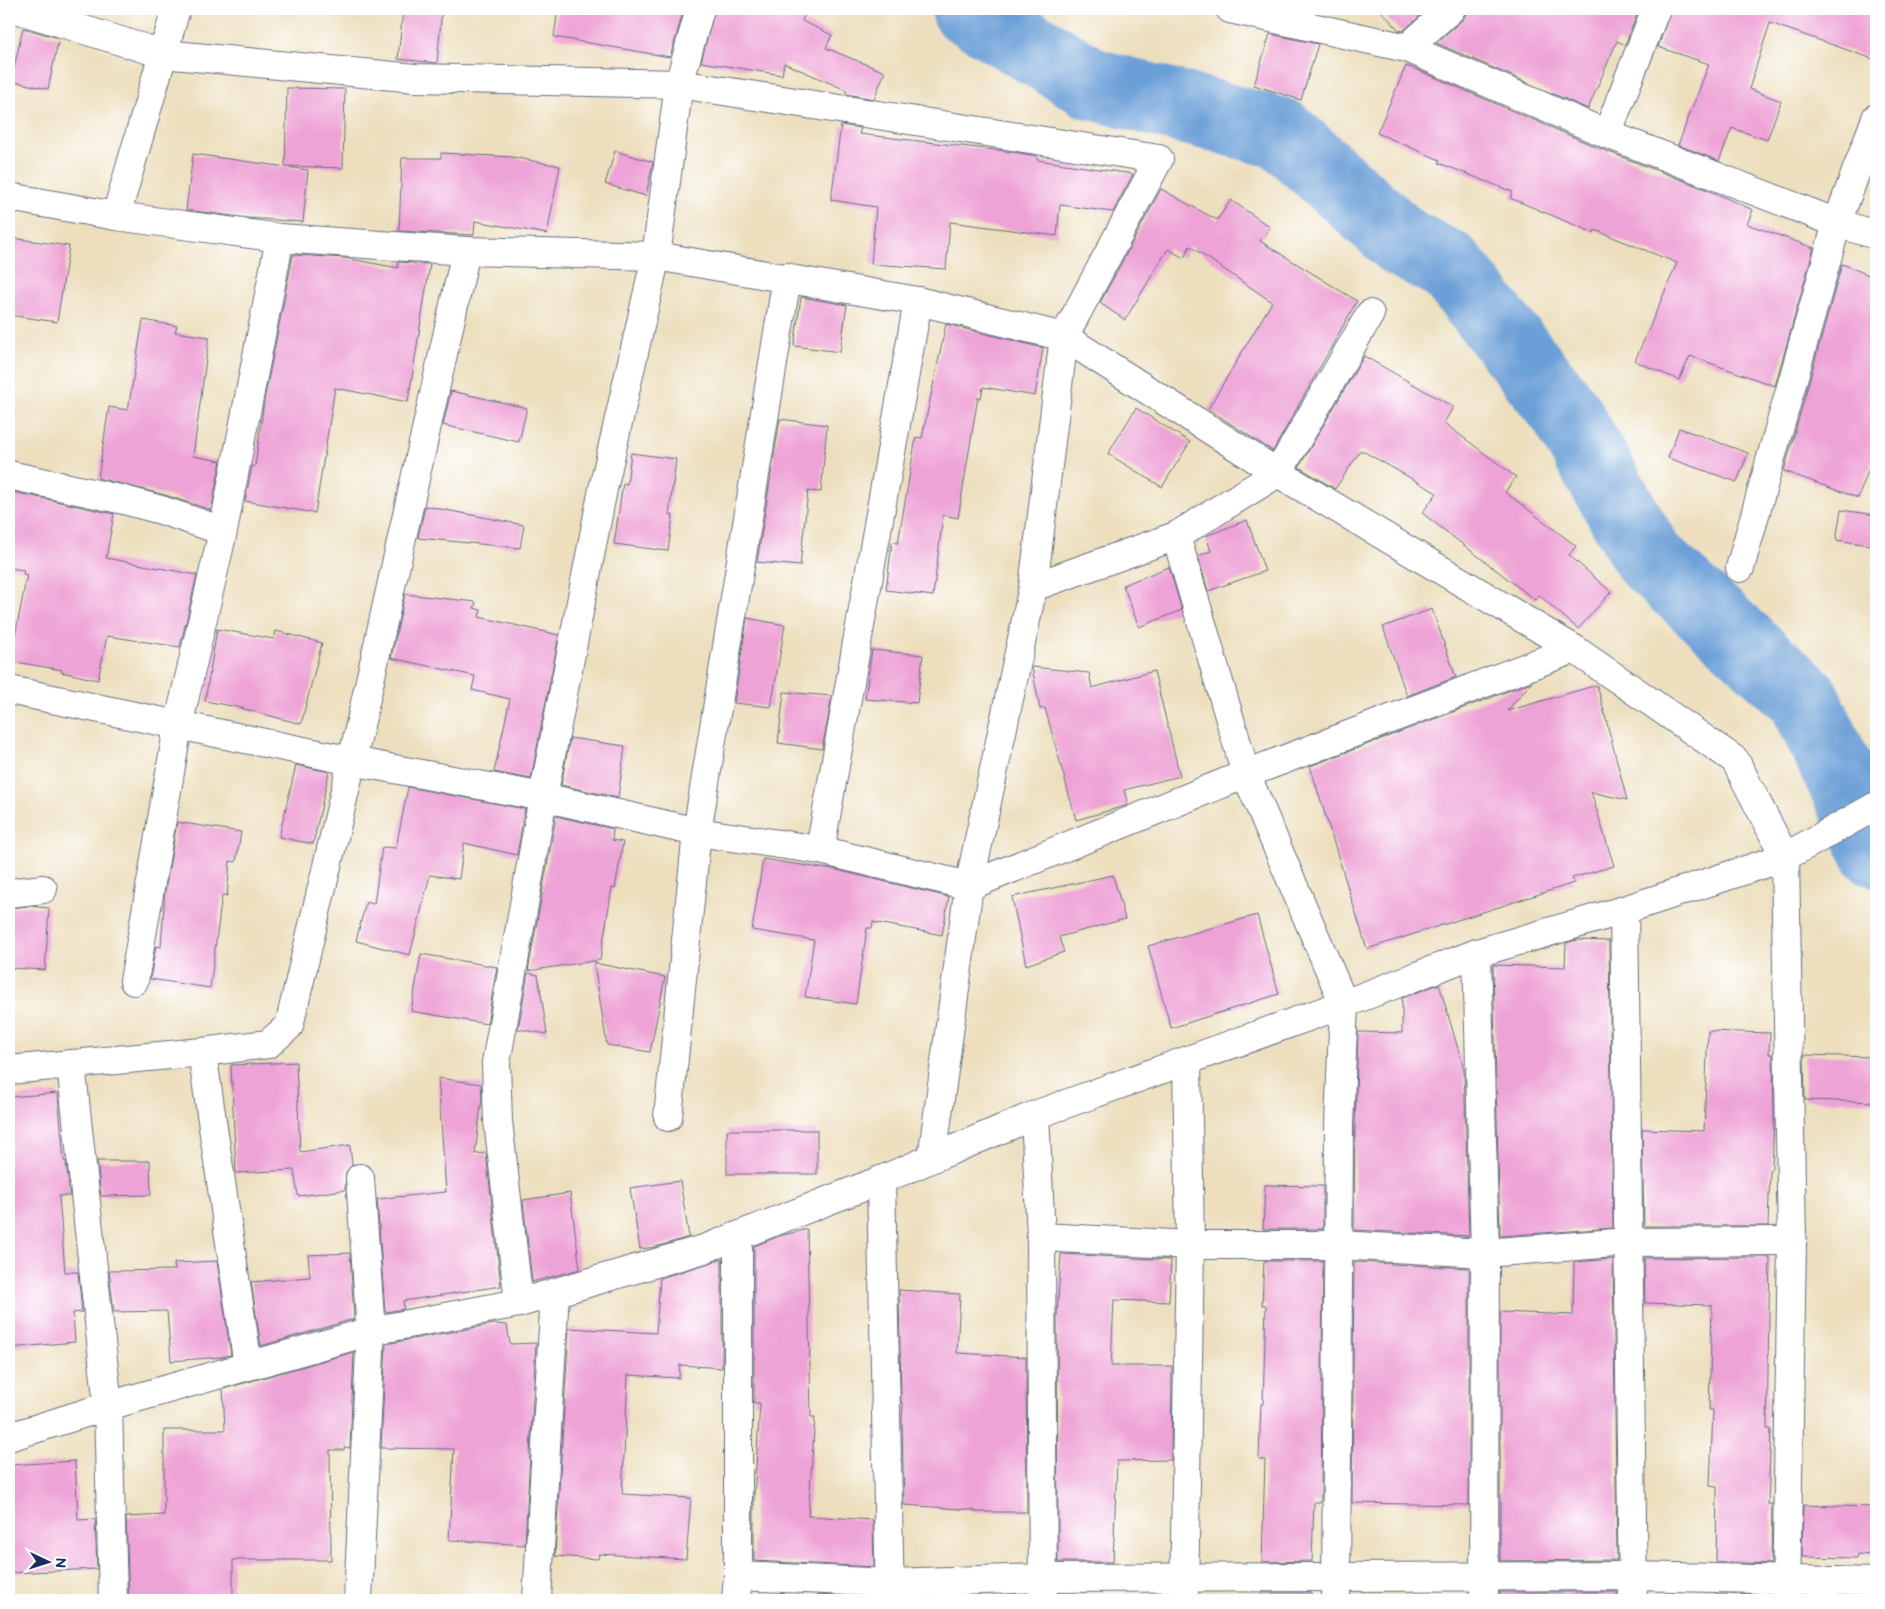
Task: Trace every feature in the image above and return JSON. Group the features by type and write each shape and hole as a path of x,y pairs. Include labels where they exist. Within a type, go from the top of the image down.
{"street":[{"path":"16,9 164,54 415,78 679,84 1159,159 1064,337 1033,587 969,886 932,1158"},
{"path":"116,216 176,9"},
{"path":"519,1303 498,1122 496,1063 543,797 603,489 656,256 679,84 700,9"},
{"path":"1406,48 1451,9"},
{"path":"1607,134 1656,9"},
{"path":"1240,10 1406,48 1607,134 1837,223 1876,235"},
{"path":"1740,568 1837,223 1876,118"},
{"path":"9,197 116,216 280,238 466,251 656,256 918,302 1064,337 1278,473 1574,649 1735,760 1785,857 1792,1241 1786,1590"},
{"path":"134,981 178,726 223,531 280,238"},
{"path":"9,1070 268,1044 289,1026 352,761 466,251"},
{"path":"668,1116 697,832 787,278"},
{"path":"820,850 918,302"},
{"path":"1033,587 1176,536 1278,473 1370,314"},
{"path":"9,475 124,500 161,510 223,531"},
{"path":"1176,536 1246,774 1344,1004 1339,1125 1336,1589"},
{"path":"9,690 352,761 543,797 697,832 820,850 969,886 1246,774 1574,649"},
{"path":"9,1437 108,1406 371,1331 519,1303 704,1249 881,1180 1035,1115 1344,1004 1477,953 1624,910 1785,857 1876,806"},
{"path":"9,893 43,889"},
{"path":"1624,910 1633,1588"},
{"path":"1477,953 1485,1253 1484,1589"},
{"path":"202,1052 248,1366"},
{"path":"1184,1589 1190,1245 1187,1061"},
{"path":"71,1064 108,1406 113,1600"},
{"path":"1035,1115 1041,1237 1043,1589"},
{"path":"358,1600 371,1331 360,1178"},
{"path":"881,1180 890,1592"},
{"path":"738,1236 737,1588 890,1592 1043,1589 1633,1588 1786,1590 1876,1582"},
{"path":"1041,1237 1190,1245 1338,1245 1485,1253 1628,1242 1792,1241"},
{"path":"536,1600 555,1293"}],"building":[{"path":"403,9 442,9 437,63 398,59"},
{"path":"558,9 684,9 670,57 554,37"},
{"path":"715,9 807,9 802,21 832,35 826,48 885,72 874,99 846,94 846,90 784,63 782,75 701,62"},
{"path":"1379,9 1428,9 1403,31 1399,30"},
{"path":"1466,9 1639,9 1625,45 1617,41 1588,109 1436,43 1462,20 1466,14"},
{"path":"1671,9 1876,9 1876,60 1770,23 1749,89 1781,101 1767,140 1732,128 1719,161 1678,145 1709,64 1658,47"},
{"path":"23,28 59,38 48,89 11,81"},
{"path":"1270,34 1318,44 1301,100 1254,85"},
{"path":"1406,66 1601,149 1708,190 1753,210 1747,224 1814,248 1775,386 1690,356 1679,380 1635,361 1677,263 1595,230 1594,233 1510,198 1513,192 1439,163 1440,160 1377,133"},
{"path":"287,88 345,89 343,168 285,166"},
{"path":"841,125 861,128 859,134 1013,152 1037,156 1037,160 1133,174 1113,212 1060,205 1057,236 950,222 946,269 871,264 876,207 831,200"},
{"path":"615,151 653,162 646,196 605,184"},
{"path":"441,153 512,157 560,166 547,234 475,221 474,235 399,231 402,158 441,158"},
{"path":"193,154 308,170 303,222 248,218 186,210"},
{"path":"1161,189 1217,220 1231,200 1270,227 1260,241 1357,301 1273,451 1208,409 1272,302 1190,246 1184,258 1168,249 1125,320 1100,303"},
{"path":"12,238 69,246 57,322 9,315 9,262"},
{"path":"293,255 345,258 398,268 398,262 430,264 408,402 335,388 315,513 245,501 252,466 255,466 264,401"},
{"path":"1842,264 1876,278 1876,450 1858,498 1784,471"},
{"path":"801,297 847,305 840,352 794,346"},
{"path":"143,320 177,326 175,332 209,337 193,456 221,461 211,510 165,495 98,478 109,407 128,410"},
{"path":"946,324 1043,348 1035,396 983,387 981,398 978,397 958,518 943,515 933,596 886,590 892,542 898,543 916,437 922,438"},
{"path":"1364,356 1453,407 1444,423 1516,477 1505,492 1576,546 1569,555 1611,592 1578,629 1539,595 1535,600 1422,513 1437,493 1361,450 1335,489 1299,467"},
{"path":"451,391 527,408 519,442 443,425"},
{"path":"1136,408 1190,442 1162,487 1108,454"},
{"path":"780,419 827,425 821,492 808,491 800,566 757,562"},
{"path":"1679,428 1748,453 1737,482 1668,458"},
{"path":"631,453 676,459 669,515 673,515 668,551 614,544 623,483 627,484"},
{"path":"9,491 114,514 106,558 197,575 180,647 107,636 98,680 61,672 62,670 10,661 27,575 23,574 24,570 9,568"},
{"path":"425,506 524,525 520,548 418,538"},
{"path":"1841,510 1876,515 1876,546 1836,540"},
{"path":"1247,520 1265,571 1208,591 1198,556 1211,551 1206,536"},
{"path":"1169,567 1182,610 1139,627 1123,585"},
{"path":"405,594 476,602 474,608 481,610 479,617 559,635 531,779 494,772 510,699 472,690 475,676 391,658"},
{"path":"1432,609 1456,677 1407,696 1383,627"},
{"path":"747,618 785,625 771,707 734,703"},
{"path":"217,629 274,639 276,631 322,643 301,724 237,707 205,701"},
{"path":"872,650 923,655 917,703 865,699"},
{"path":"1032,667 1089,673 1092,688 1154,671 1180,776 1124,790 1128,805 1076,820 1045,708 1040,709"},
{"path":"1532,682 1507,711 1597,685 1627,800 1591,792 1614,866 1572,878 1574,883 1367,949 1310,766"},
{"path":"784,692 832,696 822,749 778,743"},
{"path":"570,738 625,746 618,798 561,785"},
{"path":"296,765 329,772 313,844 279,837"},
{"path":"408,787 525,809 517,855 464,843 459,879 430,875 410,955 356,941 366,902 374,904 382,847 396,848"},
{"path":"556,816 613,829 612,840 623,842 615,889 612,888 600,960 528,971"},
{"path":"177,822 241,832 236,862 230,861 227,896 222,895 210,988 150,979 156,946 161,947 165,891"},
{"path":"763,859 828,868 949,897 942,935 873,922 872,928 867,928 856,1004 805,997 814,940 752,930"},
{"path":"1113,875 1125,919 1059,937 1064,952 1026,965 1012,897"},
{"path":"28,906 49,908 45,970 9,968 9,908"},
{"path":"1257,915 1279,994 1171,1028 1148,946"},
{"path":"1577,940 1609,941 1613,1228 1500,1236 1493,965 1565,967 1566,943"},
{"path":"421,954 497,967 487,1024 411,1011"},
{"path":"594,963 665,977 650,1052 607,1045"},
{"path":"528,973 538,975 547,1034 518,1029"},
{"path":"1439,984 1464,1069 1469,1236 1354,1230 1358,1032 1402,1033 1402,998"},
{"path":"1708,1031 1770,1033 1769,1054 1773,1054 1774,1119 1768,1226 1644,1226 1642,1129 1704,1131"},
{"path":"1804,1055 1876,1057 1876,1102 1805,1100"},
{"path":"296,1062 300,1152 350,1145 352,1165 346,1172 345,1190 298,1196 294,1170 236,1173 231,1065"},
{"path":"438,1078 481,1084 482,1098 475,1154 486,1153 501,1286 403,1301 404,1309 385,1312 377,1199 446,1192"},
{"path":"58,1093 64,1161 66,1161 70,1196 59,1196 65,1272 78,1272 82,1312 73,1313 75,1342 9,1348 9,1097"},
{"path":"727,1130 817,1130 817,1174 727,1174"},
{"path":"97,1161 150,1161 151,1195 101,1196"},
{"path":"680,1181 689,1237 656,1247 640,1249 630,1188"},
{"path":"1265,1185 1323,1186 1323,1229 1263,1229"},
{"path":"570,1193 580,1269 532,1282 523,1200"},
{"path":"807,1229 811,1417 815,1417 808,1516 873,1520 874,1567 754,1561 754,1498 760,1403 754,1403 754,1246 779,1236"},
{"path":"350,1253 354,1319 261,1346 251,1282 310,1277 308,1255"},
{"path":"1061,1254 1171,1260 1169,1302 1114,1300 1111,1366 1172,1366 1171,1460 1117,1461 1113,1562 1058,1562 1057,1316"},
{"path":"1770,1257 1767,1429 1771,1429 1768,1504 1772,1504 1771,1564 1716,1562 1717,1487 1710,1486 1713,1410 1709,1410 1712,1305 1645,1303 1644,1258"},
{"path":"722,1259 722,1368 680,1365 679,1378 628,1375 622,1494 691,1498 686,1559 599,1554 598,1559 555,1556 569,1328 656,1333 660,1278"},
{"path":"1613,1259 1617,1560 1500,1561 1500,1312 1573,1315 1574,1262"},
{"path":"217,1261 231,1355 171,1361 167,1311 114,1312 109,1271 175,1270 174,1263"},
{"path":"1264,1261 1323,1261 1321,1502 1314,1502 1312,1561 1262,1562 1265,1460 1259,1459 1266,1305 1262,1305"},
{"path":"1354,1262 1469,1268 1469,1505 1352,1503"},
{"path":"899,1290 960,1294 957,1353 1026,1357 1027,1512 974,1512 974,1510 904,1505"},
{"path":"494,1324 507,1325 510,1344 536,1343 525,1545 449,1540 454,1449 381,1448 386,1344"},
{"path":"354,1352 350,1448 344,1447 344,1450 330,1450 331,1560 233,1560 233,1600 129,1600 126,1517 164,1515 164,1430 225,1430 223,1389"},
{"path":"75,1461 78,1520 95,1519 97,1569 9,1573 9,1465"},
{"path":"1803,1505 1876,1507 1876,1555 1857,1554 1856,1558 1802,1557"},
{"path":"1500,1592 1617,1592 1617,1600 1500,1600"},
{"path":"1261,1593 1311,1593 1311,1600 1260,1600"},
{"path":"1715,1594 1770,1595 1770,1600 1715,1600"},
{"path":"818,1595 874,1598 874,1600 818,1600"}],"waterway":[{"path":"967,9 1093,84 1282,134 1404,243 1449,266 1564,410 1649,559 1803,697 1876,851"}]}
